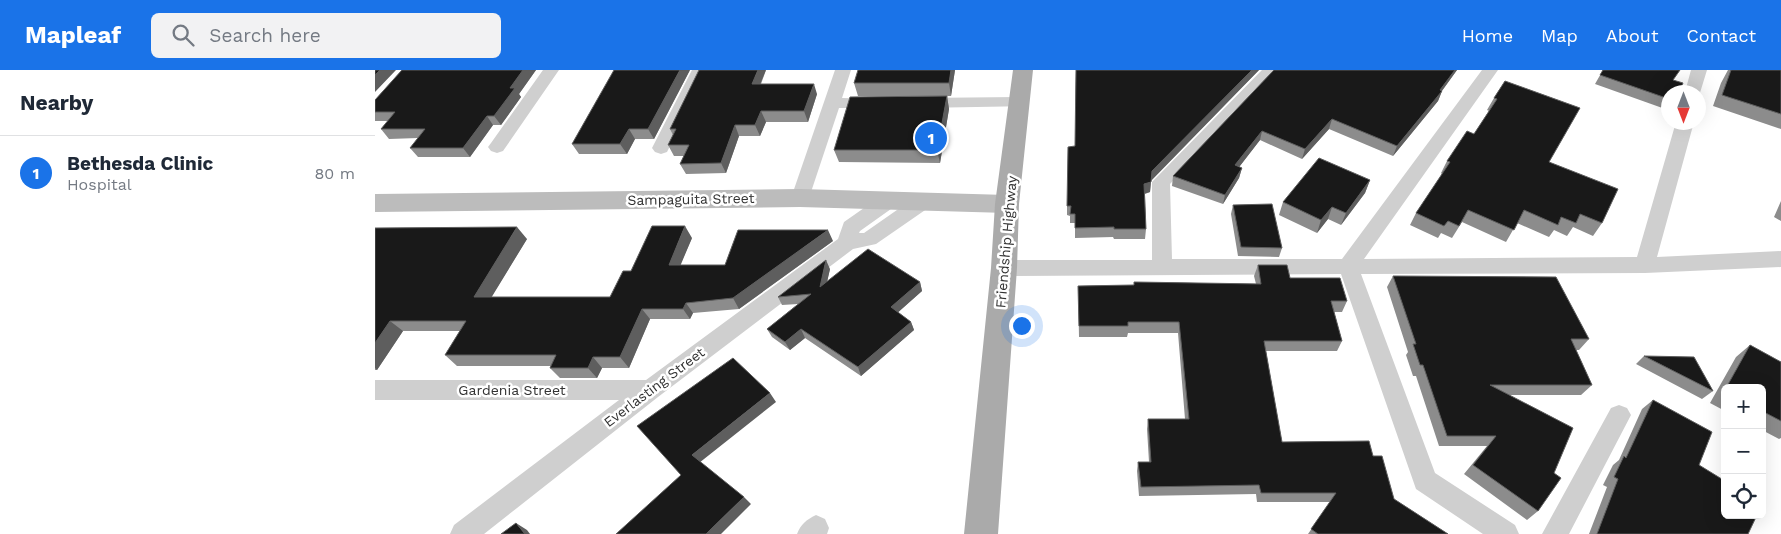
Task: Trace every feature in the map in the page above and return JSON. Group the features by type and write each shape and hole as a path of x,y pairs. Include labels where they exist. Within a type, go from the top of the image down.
{"main road":[{"name":"Friendship Highway","path":"981,534 1004,268 1007,204 1023,70"},
{"name":"Sampaguita Street","path":"375,204 800,198 891,199 1007,204"}],"street":[{"path":"497,147 551,70"},
{"path":"661,148 700,70"},
{"path":"800,198 843,70"},
{"path":"1162,267 1161,182 1271,70"},
{"path":"1348,266 1490,70"},
{"path":"1695,85 1699,70"},
{"path":"833,103 1020,102"},
{"path":"1645,265 1683,130"},
{"name":"Everlasting Street","path":"847,243 851,227 891,199"},
{"name":"Everlasting Street","path":"463,534 650,390 847,243 869,239 924,201"},
{"path":"1004,268 1645,265 1781,259"},
{"path":"1348,266 1425,481 1507,534"},
{"name":"Gardenia Street","path":"375,390 650,390"},
{"path":"1555,534 1619,415"}],"building":[{"path":"402,70 523,70 510,88 515,88 494,116 487,116 463,148 410,148 425,129 381,129 395,112 375,112 375,100"},
{"path":"614,70 680,70 648,129 629,129 620,144 572,144"},
{"path":"699,70 758,70 752,84 814,84 804,111 761,111 755,125 735,125 721,163 680,164 689,145 668,145 676,129 670,129"},
{"path":"858,70 951,70 949,83 854,83"},
{"path":"1076,70 1252,70 1152,171 1151,182 1144,184 1146,229 1114,229 1114,227 1075,228 1075,214 1070,214 1071,206 1067,206 1068,147 1075,146"},
{"path":"1274,70 1455,70 1440,90 1442,91 1397,146 1332,119 1305,149 1262,131 1235,165 1242,168 1225,195 1173,176"},
{"path":"1603,70 1680,70 1673,80 1683,83 1682,85 1661,85 1661,96 1600,75"},
{"path":"1731,70 1781,70 1781,114 1722,95"},
{"path":"1505,81 1580,108 1549,162 1618,189 1602,223 1580,214 1576,223 1561,217 1558,225 1524,210 1514,230 1468,210 1459,226 1448,221 1444,226 1416,213 1450,162 1447,161 1467,131 1474,134 1497,99 1494,98"},
{"path":"947,96 937,150 834,150 850,97"},
{"path":"1319,158 1370,180 1346,213 1332,207 1321,220 1283,202"},
{"path":"1272,204 1282,248 1241,247 1233,205"},
{"path":"652,226 685,226 669,265 725,265 738,230 828,230 733,298 686,303 683,309 642,309 620,357 593,357 588,368 550,368 556,355 445,355 466,321 390,321 375,343 375,228 517,227 474,297 610,297 623,271 631,271"},
{"path":"868,249 920,282 891,307 911,322 858,367 801,329 785,342 767,329 811,294 778,297 826,260 820,287"},
{"path":"1258,265 1287,265 1290,278 1340,278 1347,301 1331,301 1342,341 1264,341 1282,442 1369,441 1373,456 1382,456 1394,499 1448,534 1318,534 1311,529 1336,493 1261,493 1259,485 1141,487 1138,462 1151,462 1148,419 1189,419 1179,322 1128,322 1128,326 1079,326 1078,286 1134,285 1134,282 1261,284"},
{"path":"1393,276 1556,277 1589,339 1571,339 1592,385 1490,385 1573,428 1554,473 1561,478 1538,511 1473,465 1496,436 1447,436 1423,365 1420,365 1413,344 1416,344"},
{"path":"1750,345 1781,362 1781,421 1766,413 1766,384 1728,384"},
{"path":"1644,356 1694,357 1713,391"},
{"path":"733,358 770,393 692,455 744,497 706,534 616,534 681,475 637,426"},
{"path":"1653,400 1712,432 1699,465 1721,479 1721,519 1755,519 1748,534 1597,534 1618,479 1614,477 1624,456 1626,458"},
{"path":"516,523 525,534 501,534"}],"place":[{"name":"Bethesda Clinic","path":"931,138"}]}
